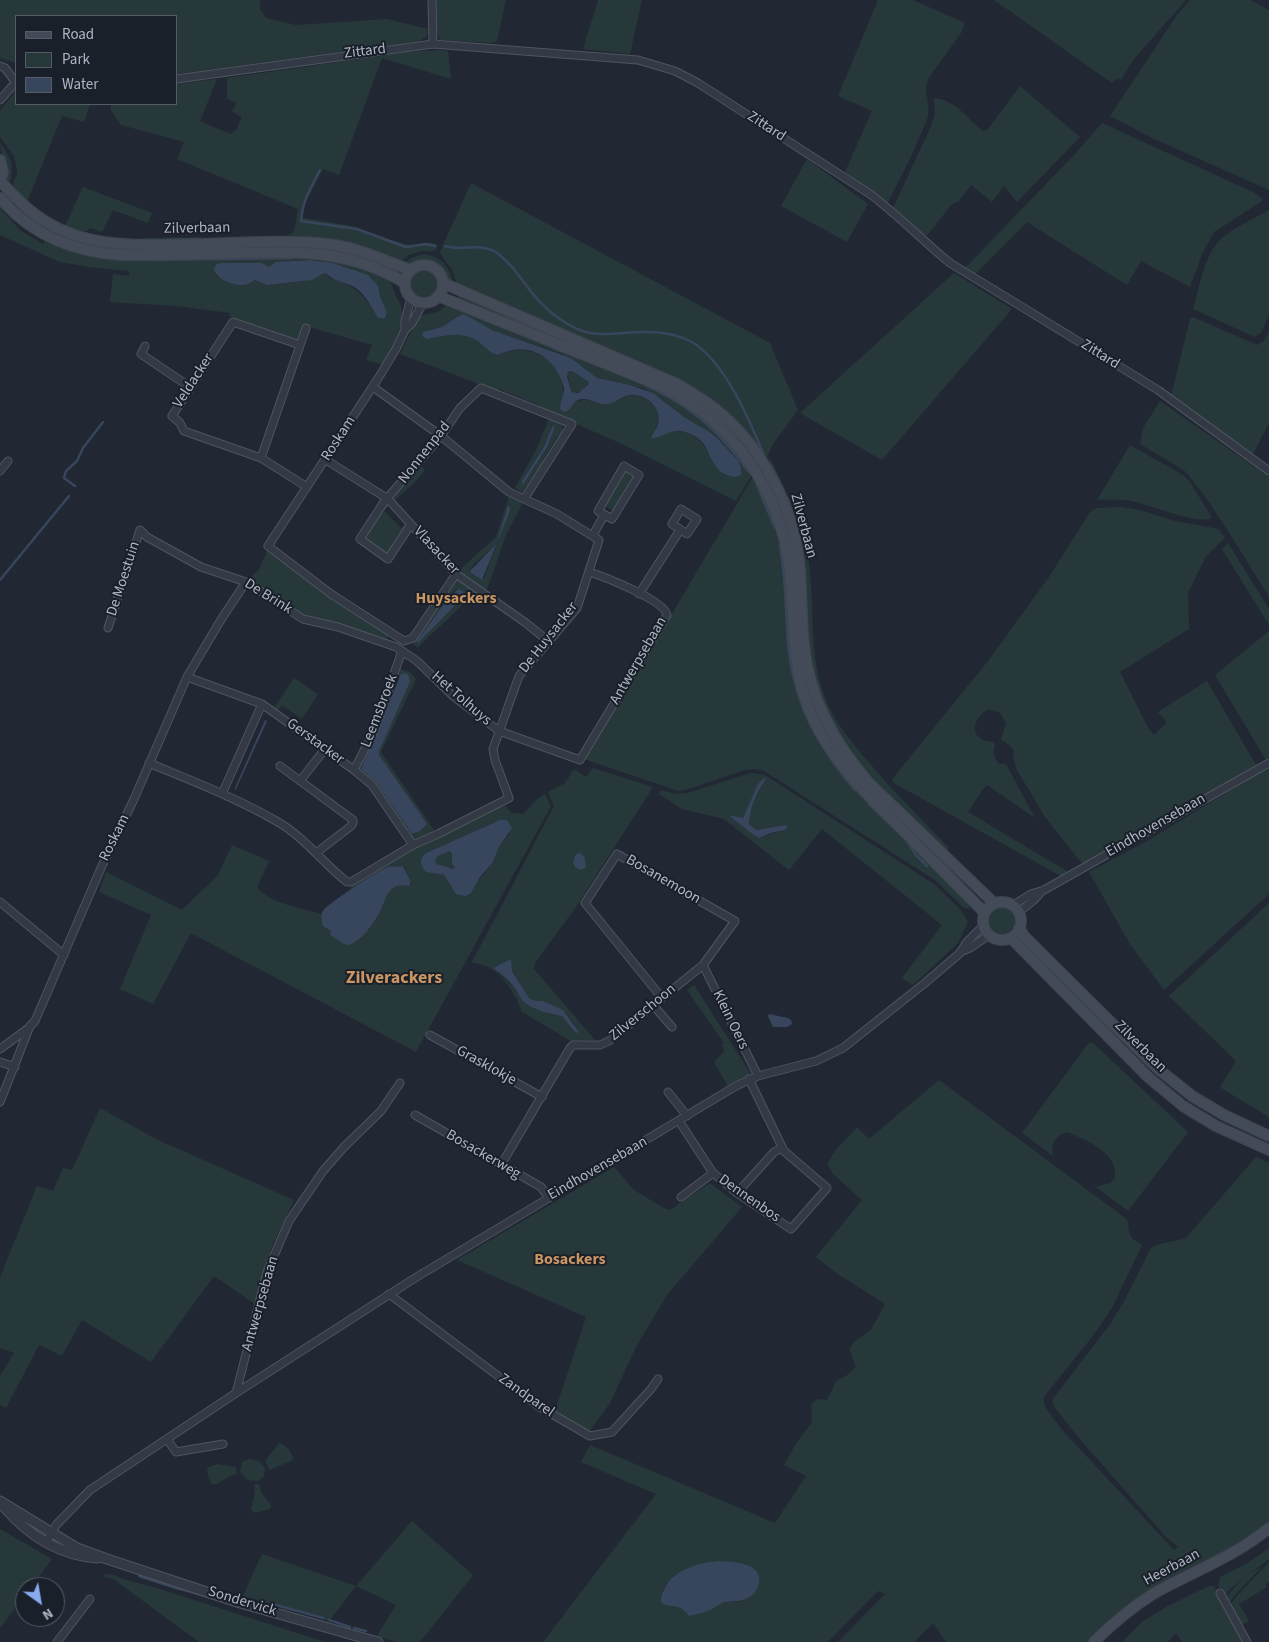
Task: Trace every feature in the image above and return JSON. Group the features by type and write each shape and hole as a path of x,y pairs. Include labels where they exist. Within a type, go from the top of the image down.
{"main road":[{"path":"0,160 3,172 0,181"},
{"name":"Zilverbaan","path":"0,181 22,204 49,224 95,241 132,245 291,242 327,244 364,252 410,270"},
{"name":"Zilverbaan","path":"0,198 20,218 42,233 68,245 99,253 131,255 310,252 353,260 405,283"},
{"path":"419,265 430,266 439,272 443,283 438,296 432,301 423,303 411,298 405,289 405,283 410,270 419,265"},
{"name":"Zilverbaan","path":"443,283 677,384 707,402 741,434 760,458 779,492 791,525 799,561 805,656 813,690 828,726 851,763 868,783 994,903"},
{"name":"Zilverbaan","path":"438,296 659,386 685,400 706,416 732,441 756,472 769,496 782,531 789,562 795,656 805,700 813,719 828,747 844,770 984,912"},
{"path":"1000,901 1016,908 1021,920 1019,928 1011,938 999,940 986,930 982,919 984,912 994,903 1000,901"},
{"name":"Zilverbaan","path":"1019,928 1157,1068 1192,1096 1269,1136"},
{"name":"Zilverbaan","path":"1011,938 1148,1077 1183,1106 1216,1126 1269,1150"},
{"name":"Heerbaan","path":"1094,1642 1109,1627 1142,1601 1240,1549 1269,1528"},
{"name":"Heerbaan","path":"1103,1642 1124,1623 1150,1604 1242,1555 1269,1536"}],"street":[{"path":"432,0 434,44"},
{"name":"Zittard","path":"178,79 434,44 638,60 675,72 698,83 870,194 950,263 1158,390 1269,471"},
{"path":"0,66 15,81"},
{"path":"0,100 15,83"},
{"name":"Roskam","path":"405,330 405,320 411,298"},
{"name":"Roskam","path":"423,303 412,323 405,330 373,387 268,546 331,594 406,641 412,638 456,574"},
{"name":"Veldacker","path":"300,345 233,322 172,416 180,423 184,431 261,458 307,487"},
{"path":"261,458 306,328"},
{"path":"146,346 141,354 190,387"},
{"path":"373,387 441,436 502,487 593,535 604,515"},
{"name":"Nonnenpad","path":"411,524 388,559 360,539 384,502 388,500 441,436 460,408 481,388 572,424 524,499"},
{"path":"0,471 8,460"},
{"name":"Vlasacker","path":"326,460 388,500 456,574 526,623 548,642"},
{"path":"624,466 639,475 612,519 604,515 598,511 624,466"},
{"name":"De Brink","path":"140,530 201,567 246,582 303,619 338,627 390,644 402,651"},
{"name":"De Moestuin","path":"108,628 140,530"},
{"path":"639,594 680,530"},
{"name":"De Huysacker","path":"149,763 222,794 278,822 316,853 344,880 352,882 413,844 438,834 510,798 492,749 519,676 577,608 600,542 593,535"},
{"name":"Antwerpsebaan","path":"580,760 668,615 664,608 620,583 589,572"},
{"name":"Roskam","path":"0,1102 30,1026 35,1021 187,677 246,582"},
{"name":"Het Tolhuys","path":"402,651 417,661 453,696 499,732 580,760"},
{"name":"Leemsbroek","path":"354,770 374,731 402,651"},
{"name":"Gerstacker","path":"187,677 262,704 354,770 372,785 413,844"},
{"path":"222,794 262,704"},
{"path":"300,781 325,749"},
{"name":"Eindhovensebaan","path":"1016,908 1034,900 1044,890 1269,763"},
{"path":"280,766 353,820 351,826 321,847 316,853"},
{"name":"Bosanemoon","path":"662,998 585,903 617,854 735,921"},
{"path":"0,902 64,955"},
{"name":"Zilverschoon","path":"501,1165 573,1046 594,1045 610,1041 703,965 735,921"},
{"name":"Eindhovensebaan","path":"236,1393 390,1294 748,1080 816,1061 843,1048 925,984 960,952 966,942 986,930"},
{"name":"Klein Oers","path":"703,965 758,1076"},
{"path":"654,1005 672,1027"},
{"path":"0,1049 30,1026"},
{"name":"Grasklokje","path":"430,1035 542,1097"},
{"path":"0,1062 15,1067"},
{"path":"736,1193 774,1152 782,1148 748,1080"},
{"name":"Antwerpsebaan","path":"236,1393 267,1272 289,1221 323,1171 344,1147 381,1111 400,1083"},
{"path":"668,1092 687,1116"},
{"name":"Bosackerweg","path":"415,1115 540,1188 549,1198"},
{"name":"Dennenbos","path":"679,1121 713,1173 736,1193 791,1229 827,1188 782,1148"},
{"path":"681,1197 713,1173"},
{"name":"Zandparel","path":"390,1294 538,1406 590,1436 612,1432 658,1379"},
{"path":"46,1542 57,1524 90,1490 236,1393"},
{"path":"167,1439 176,1452 223,1444"},
{"name":"Sondervick","path":"0,1502 77,1548 240,1603 378,1642"},
{"name":"Sondervick","path":"0,1502 17,1522 58,1549 79,1557 107,1559"},
{"path":"1220,1593 1247,1642"},
{"path":"57,1642 90,1600"}],"green space":[{"path":"0,0 260,0 260,9 266,18 296,25 387,19 428,29 426,37 419,41 178,74 178,15 15,15 15,63 0,58"},
{"path":"436,0 506,0 497,41 493,43 440,40 437,31"},
{"path":"598,0 642,0 630,54 583,49"},
{"path":"878,0 913,0 965,23 961,33 928,79 926,88 928,117 911,157 887,204 845,172 872,111 838,96"},
{"path":"994,0 1186,0 1133,60 1121,80 1117,78 1112,83"},
{"path":"1190,0 1251,0 1269,10 1269,190 1152,138 1110,116 1177,15"},
{"path":"448,51 451,79 382,58 339,175 323,169 305,204 303,218 352,226 410,245 431,243 438,245 435,251 421,251 409,255 399,263 347,245 139,243 141,238 284,237 294,232 298,209 177,159 184,142 121,125 111,110 111,105 178,105 178,84 217,79 200,121 230,134 236,130 242,117 232,112 236,103 227,99 227,78 408,52"},
{"path":"1020,86 1080,137 1017,202 1004,186 992,202 971,185 959,201 952,204 925,238 893,208 931,126 935,114 934,98 950,103 984,131 988,129"},
{"path":"15,91 15,105 90,105 84,122 62,116 26,204 11,189 17,173 16,163 14,156 0,137 0,111"},
{"path":"1102,123 1253,192 1263,199 1214,232 1202,254 1190,287 1141,261 1127,285 1027,222 975,274 965,268 1073,156"},
{"path":"0,143 11,163 12,174 8,187 5,163"},
{"path":"807,159 868,204 847,242 781,206"},
{"path":"471,183 770,343 798,410 773,444 765,462 720,411 459,286 440,252"},
{"path":"83,187 152,213 148,223 113,210 102,232 90,228 85,232 65,226"},
{"path":"0,208 20,230 43,244 45,241 92,254 309,254 355,266 389,280 401,306 401,329 384,365 366,360 372,345 306,326 300,341 229,316 230,313 176,306 110,302 113,274 129,276 129,271 60,262 0,235","holes":["310,260 348,268 366,280 387,312 378,318 358,292 346,284 329,278 326,273 306,281 267,285 255,280 244,285 236,284 216,275 221,263 262,263 269,267 279,263 294,261"]},
{"path":"1269,210 1269,314 1261,333 1255,337 1193,309 1203,271 1216,245 1233,230"},
{"path":"423,254 436,257 445,264 451,274 453,287 437,264 433,262 418,260 402,265 411,258"},
{"path":"424,269 434,273 438,283 434,293 424,297 414,293 410,283 414,273"},
{"path":"954,273 1012,309 882,460 800,413"},
{"path":"459,294 667,382 700,401 741,437 761,468 693,403 456,300"},
{"path":"447,305 653,385 682,401 723,434 753,473 736,501 622,444 540,408 538,405 400,354 419,316 437,312","holes":["457,317 475,321 492,330 571,358 597,378 643,388 660,398 684,417 708,431 715,464 700,441 689,433 671,431 651,436 657,426 659,414 653,404 643,398 632,395 605,403 582,400 573,404 571,408 563,391 561,379 550,362 543,357 535,353 516,350 497,355 469,336 459,334 442,335 429,330 442,327"]},
{"path":"1193,317 1257,345 1264,341 1269,331 1269,423 1252,456 1171,396 1190,319"},
{"path":"570,371 575,372 589,382 589,384 579,392 573,393 567,375"},
{"path":"1160,401 1269,477 1269,597 1207,499 1185,471 1140,444 1143,428"},
{"path":"549,419 561,425 562,433 557,437 542,464 522,492 515,488 536,450","holes":["552,427 555,427 547,447 523,485 525,476 544,447"]},
{"path":"1130,445 1183,475 1190,482 1212,518 1197,519 1186,517 1131,501 1097,500"},
{"path":"770,458 790,499 805,542 810,572 816,660 825,699 846,735 896,793 949,848 947,850 918,828 870,781 840,743 811,673 800,565 767,464"},
{"path":"421,466 425,470 395,500 395,496"},
{"path":"626,471 633,476 613,510 605,506"},
{"path":"754,475 768,501 783,545 792,636 824,745 970,904 971,910 963,907 935,880 764,771 755,769 745,770 678,791 584,759"},
{"path":"509,496 522,502 506,535 486,592 457,572 496,537","holes":["508,507 499,539 484,578 480,579 471,573 472,566 496,544"]},
{"path":"385,504 389,506 384,511 401,528 407,523 408,525 388,556 363,539"},
{"path":"1120,507 1140,510 1175,521 1219,529 1225,538 1206,556 1188,593 1189,629 1120,672 1148,728 1154,735 1167,722 1158,712 1207,681 1256,765 1084,863 1080,861 1045,817 1017,770 1013,758 1013,749 1001,739 1006,723 1000,713 989,709 978,718 975,729 976,734 985,741 993,742 996,760 999,764 1006,764 1035,818 987,785 968,812 1068,872 1061,876 892,782 893,778 988,661 1049,577 1090,512 1096,508"},
{"path":"1228,543 1269,609 1269,625 1222,549"},
{"path":"269,550 330,596 387,634 388,638 385,639 339,624 306,617 250,581 249,578 259,570"},
{"path":"459,580 476,592 417,648 412,642 453,582","holes":["454,591 464,594 419,642 417,641"]},
{"path":"1269,631 1269,758 1266,760 1215,675"},
{"path":"400,668 411,673 416,679 381,752 434,830 431,833 414,840 412,839 358,771 376,731","holes":["398,678 410,682 378,751 420,831 412,834 376,782 361,769 380,727"]},
{"path":"294,678 318,694 302,719 282,705 278,711 274,708"},
{"path":"593,768 653,787 576,907 535,963 534,969 595,1040 571,1041 522,1012 517,999 500,975 486,966 472,962 554,806 548,792 565,783 574,769 586,777","holes":["511,960 511,968 529,998 543,1001 563,1010 578,1029 562,1016 552,1015 547,1011 541,1011 526,1005 513,986 493,968"]},
{"path":"1269,769 1269,894 1164,990 1130,944 1089,872 1147,841"},
{"path":"751,773 765,775 934,884 961,910 968,922 958,943 913,985 902,978 942,925 822,829 789,870 724,819 682,809 659,794 661,790 676,794 687,793","holes":["764,778 766,779 754,801 749,823 755,830 785,825 787,829 759,838 728,815 743,818"]},
{"path":"545,794 551,806 416,1052 191,933 153,1004 120,989 151,915 99,892 106,872 182,910 218,875 232,845 269,861 257,888 263,893 287,905 322,914 322,920 331,931 330,933 356,942 375,922 386,897 392,889 410,886 411,884 404,866 388,867 350,890 352,886 390,860 504,805 512,813 523,814 537,799","holes":["495,822 510,833 499,847 493,862 478,881 452,888 444,875 426,872 426,853"]},
{"path":"446,851 452,853 452,861 455,867 453,869 437,864 435,861 438,856"},
{"path":"1269,903 1269,1117 1221,1088 1235,1060 1169,996"},
{"path":"1001,906 1011,910 1015,920 1011,930 1001,934 991,930 987,920 991,910"},
{"path":"694,985 751,1074 728,1086 715,1064 715,1060 723,1053 722,1045 724,1043 687,990"},
{"path":"1092,1042 1188,1132 1128,1211 1096,1187 1110,1183 1115,1178 1115,1169 1111,1161 1099,1148 1067,1132 1054,1141 1053,1156 1022,1133 1088,1044"},
{"path":"939,1080 1128,1221 1130,1236 1142,1245 1112,1308 1092,1337 1043,1398 1046,1408 1063,1431 1174,1550 1178,1547 1165,1536 1078,1437 1055,1408 1052,1400 1111,1323 1151,1248 1159,1244 1186,1238 1256,1157 1269,1163 1269,1524 1239,1548 1105,1625 1089,1642 946,1642 933,1623 914,1642 838,1642 885,1594 878,1591 828,1642 543,1642 656,1494 581,1462 590,1445 775,1523 806,1476 784,1465 795,1445 812,1422 811,1404 817,1399 827,1400 837,1380 846,1376 856,1367 849,1349 856,1340 871,1330 885,1304 835,1272 816,1257 862,1200 833,1174 827,1164 835,1151 857,1127 869,1139","holes":["676,1575 757,1590 749,1598 737,1602 725,1602 685,1611 661,1597 665,1586"]},
{"path":"100,1108 158,1140 294,1200 272,1246 255,1304 214,1276 151,1362 82,1320 62,1356 39,1345 6,1408 0,1405 0,1376 14,1353 0,1348 0,1277 37,1186 53,1191 63,1168 72,1170"},
{"path":"614,1167 634,1190 669,1210 710,1183 742,1207 667,1295 637,1345 610,1403 589,1432 555,1411 586,1317 457,1260"},
{"path":"279,1443 289,1450 293,1460 270,1470 265,1461"},
{"path":"250,1459 259,1461 265,1468 264,1476 258,1481 248,1480 240,1472 242,1462"},
{"path":"217,1464 236,1467 237,1474 231,1475 217,1484 212,1484 207,1468"},
{"path":"254,1484 259,1484 261,1492 271,1505 270,1509 255,1513 251,1510 255,1491"},
{"path":"412,1521 473,1575 420,1642 396,1642 377,1636 396,1605 356,1586"},
{"path":"0,1529 52,1559 38,1577 15,1577 15,1608 0,1628"},
{"path":"1269,1548 1269,1559 1229,1590 1225,1598 1218,1585 1220,1577 1246,1564"},
{"path":"262,1554 356,1586 329,1621 243,1596"},
{"path":"1269,1562 1269,1581 1265,1584 1267,1587 1239,1604 1249,1621 1241,1626 1229,1607"},
{"path":"1262,1567 1233,1597 1228,1605 1226,1600 1241,1580"},
{"path":"105,1574 115,1575 325,1642 199,1642 111,1578 103,1578"},
{"path":"1209,1586 1215,1586 1216,1592 1245,1642 1182,1642 1176,1633 1168,1642 1122,1642 1142,1622 1166,1607"}],"water":[{"path":"310,260 333,263 368,275 378,286 380,297 387,312 385,318 378,318 362,293 326,273 312,280 267,285 255,280 248,284 239,285 223,280 214,269 217,264 221,263 262,263 269,267 276,262"},
{"path":"464,314 492,330 571,358 597,378 630,385 653,393 684,417 717,438 738,461 741,475 735,477 721,472 703,443 691,434 677,431 651,438 657,428 658,412 652,403 641,396 630,395 608,404 581,399 564,412 560,409 564,389 562,381 554,367 536,352 521,349 497,355 475,340 462,335 448,335 427,339 422,336 423,332 442,327","holes":["572,371 589,382 578,393 572,392 567,377 568,372"]},
{"path":"552,427 555,427 547,447 523,485 522,481 544,447"},
{"path":"508,506 510,508 509,513 482,580 471,573 471,570 496,544"},
{"path":"459,589 464,592 463,597 418,643 417,641 450,596"},
{"path":"406,673 409,676 410,682 379,751 379,755 427,824 420,831 412,834 376,782 361,769 401,674"},
{"path":"265,720 267,721 234,790"},
{"path":"764,778 766,779 756,795 752,806 749,824 756,830 785,825 788,827 785,830 759,838 728,815 743,818 758,784"},
{"path":"500,820 507,820 512,828 499,847 493,862 480,877 471,893 466,896 456,894 444,875 426,872 421,862 426,853","holes":["449,851 452,853 452,864 455,867 453,869 437,864 435,861 438,856"]},
{"path":"581,853 585,859 586,867 581,870 575,867 573,862 576,854"},
{"path":"403,866 410,880 410,886 396,887 389,892 376,919 362,936 349,945 330,935 331,931 323,926 322,913 326,907 383,869"},
{"path":"511,959 512,971 529,998 543,1001 563,1010 579,1032 576,1033 562,1016 528,1005 522,1000 509,981 493,968"},
{"path":"769,1014 788,1018 792,1024 787,1027 773,1027 768,1016"},
{"path":"721,1561 746,1565 757,1571 759,1583 757,1590 748,1598 723,1603 709,1610 689,1616 681,1608 662,1603 661,1596 667,1584 679,1573 695,1565"}],"waterway":[{"path":"320,170 305,201 301,221 357,229 406,247 426,244 435,246"},
{"path":"311,238 350,243 373,251"},
{"path":"163,240 200,239"},
{"path":"445,246 457,248 476,247 494,251 510,265 547,309 577,329 594,334 659,333 676,336 692,342 715,363 735,392 763,453"},
{"path":"151,260 292,258"},
{"path":"554,348 628,377 664,394 680,404 711,428 749,472"},
{"path":"75,486 64,478 66,471 77,461 83,448 103,422"},
{"path":"771,466 789,502 797,529"},
{"path":"757,485 775,528"},
{"path":"0,580 69,496"},
{"path":"780,546 784,572 789,652 797,691 803,709 820,743 830,759 855,790"},
{"path":"868,803 892,826"},
{"path":"907,841 916,855 927,866"},
{"path":"139,1576 179,1589"},
{"path":"181,1589 218,1600"},
{"path":"276,1605 323,1618"},
{"path":"329,1620 350,1627"},
{"path":"354,1628 366,1631"}],"district":[{"name":"Huysackers","path":"456,599"},
{"name":"Zilverackers","path":"394,979"},
{"name":"Bosackers","path":"570,1260"}]}
